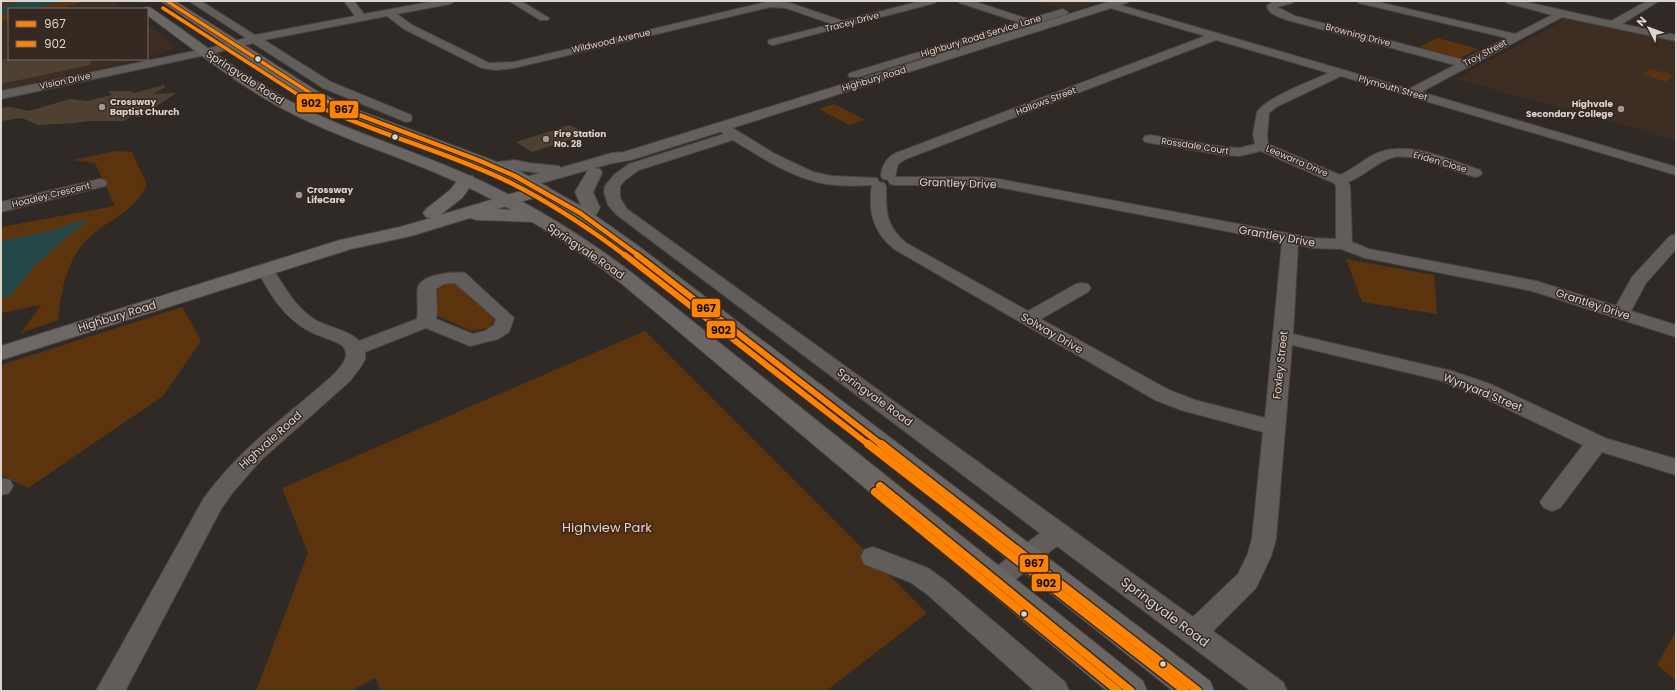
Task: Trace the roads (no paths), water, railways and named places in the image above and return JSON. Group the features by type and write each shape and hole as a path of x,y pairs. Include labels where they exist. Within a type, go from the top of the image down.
{"highway":[{"name":"Springvale Road","path":"167,1 304,90 336,106 493,166 534,186 586,217 630,249 1198,691"},
{"name":"Springvale Road","path":"148,11 269,94 294,109 467,180 536,217 588,249 616,270 1131,691"}],"main road":[{"name":"Highbury Road","path":"1,353 347,244 380,229 432,213 500,197 534,186 576,168 612,158 625,157 728,131 1034,24 1123,1"},
{"name":"Highbury Road","path":"534,186 594,173 620,165 625,157"},
{"path":"493,166 515,165 538,169 576,168"},
{"path":"586,217 591,208 584,192 594,173"},
{"path":"432,213 456,194 467,180"},
{"name":"Highbury Road","path":"347,244 385,237 457,216 500,197"},
{"path":"457,216 494,214 512,217 536,217"}],"street":[{"path":"194,1 258,38 329,87 406,118"},
{"path":"349,1 361,18"},
{"name":"Vision Drive","path":"1,95 129,67 201,48 232,44 450,1"},
{"path":"514,1 544,18"},
{"name":"Tracey Drive","path":"773,42 932,1"},
{"path":"963,1 1034,24"},
{"name":"Browning Drive","path":"1289,1 1277,3 1272,6 1272,8 1275,11 1291,18 1466,64"},
{"path":"1362,1 1515,38"},
{"path":"1510,1 1561,14 1676,38"},
{"path":"1614,24 1654,1"},
{"name":"Wildwood Avenue","path":"389,13 408,27 486,66 496,67 770,4 787,5 843,24"},
{"name":"Plymouth Street","path":"1110,5 1676,171"},
{"name":"Highbury Road Service Lane","path":"854,75 1034,24 1063,12"},
{"name":"Troy Street","path":"1410,93 1561,14"},
{"name":"Hallows Street","path":"883,181 892,160 901,156 1216,36"},
{"name":"Leewarra Drive","path":"1339,73 1272,104 1263,112 1260,134 1262,146 1338,180 1343,186 1344,244"},
{"name":"Grantley Drive","path":"728,131 806,174 838,181 976,181 998,183 1290,239 1313,243 1344,244 1365,253 1536,286 1676,331"},
{"name":"Highbury Road","path":"614,183 622,175 640,165 728,131"},
{"name":"Rossdale Court","path":"1150,139 1229,152 1240,152 1262,146"},
{"name":"Eriden Close","path":"1338,180 1348,178 1386,154 1394,153 1415,155 1475,173"},
{"name":"Solway Drive","path":"883,181 880,220 885,232 894,241 1162,396 1188,405 1274,428"},
{"name":"Hoadley Crescent","path":"1,207 100,183"},
{"name":"Springvale Road","path":"614,183 611,192 611,199 622,212 1273,691"},
{"name":"Foxley Street","path":"1194,633 1247,581 1259,556 1264,539 1283,337 1290,239"},
{"path":"1621,313 1638,281 1676,239"},
{"path":"265,270 286,304 296,314 309,324 350,342 355,349 426,322 460,334 470,340 491,335 502,328 505,318 459,277 440,279 427,287 428,309 426,322"},
{"path":"1027,319 1082,288"},
{"name":"Wynyard Street","path":"1283,337 1445,375 1483,389 1597,443 1676,467"},
{"name":"Highvale Road","path":"110,691 221,489 247,458 345,375 354,362 356,355 355,349"},
{"path":"1552,502 1597,443"},
{"path":"996,581 1058,532"},
{"path":"873,557 919,575 937,588 1055,691"}],"water":[{"path":"23,1 61,1 35,8 8,8 8,12 1,14 1,6"},
{"path":"79,221 88,221 71,233 35,265 10,296 1,298 1,241 50,231"}],"place":[{"name":"Crossway Baptist Church","path":"102,107"},
{"name":"Highvale Secondary College","path":"1621,109"},
{"name":"Fire Station No. 28","path":"546,139"},
{"name":"Crossway LifeCare","path":"299,195"}],"park label":[{"name":"Highview Park","path":"607,527"}]}
